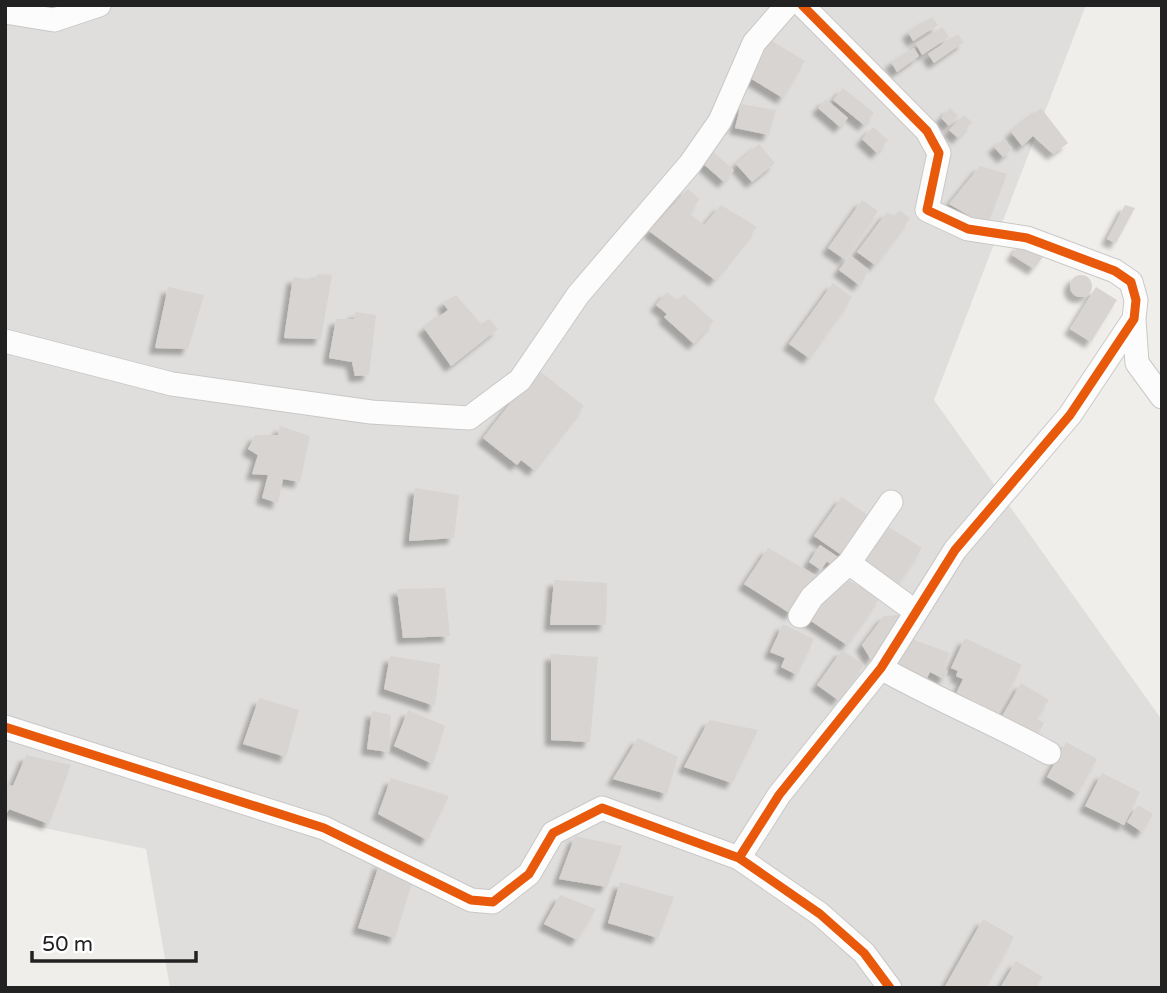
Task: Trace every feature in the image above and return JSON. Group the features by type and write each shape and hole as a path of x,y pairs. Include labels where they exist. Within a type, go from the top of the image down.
{"street":[{"path":"5,12 54,20 99,5"},
{"path":"5,341 172,384 370,412 469,418 520,380 578,295 690,164 720,121 754,43 787,5"},
{"path":"802,5 927,131 939,153 927,210 968,229 1027,238 1115,271 1131,282 1136,300 1134,320 1137,363 1162,397"},
{"path":"739,859 779,795 881,668 955,550 1070,415 1134,320"},
{"path":"800,616 812,597 849,563 891,502"},
{"path":"849,563 916,612"},
{"path":"881,668 934,698 986,719 1049,752"},
{"path":"5,727 324,828 471,900 493,902 529,874 553,833 602,808 739,859 820,914 864,953 890,988"}],"shaded area":[{"path":"5,5 1086,5 934,400 1162,720 1162,988 170,988 146,849 5,820"}],"building":[{"path":"932,17 938,25 913,41 908,32"},
{"path":"942,27 949,37 922,55 916,44"},
{"path":"958,34 964,42 934,63 928,54"},
{"path":"767,38 805,61 783,98 745,75"},
{"path":"914,48 919,56 897,72 891,62"},
{"path":"843,88 874,113 864,125 833,100"},
{"path":"826,99 848,118 840,127 818,108"},
{"path":"741,104 776,110 769,135 735,128"},
{"path":"950,108 958,116 949,126 941,118"},
{"path":"1041,108 1068,143 1053,154 1033,136 1022,146 1011,132"},
{"path":"964,115 972,122 958,138 949,130"},
{"path":"873,127 888,140 877,153 862,139"},
{"path":"1004,139 1012,149 1003,157 994,147"},
{"path":"759,144 775,163 752,182 736,164"},
{"path":"710,149 734,170 724,182 700,161"},
{"path":"980,166 1007,174 987,226 949,204"},
{"path":"688,189 699,199 690,214 704,225 721,205 757,227 715,280 649,231"},
{"path":"862,200 878,211 844,259 828,248"},
{"path":"1125,205 1135,208 1116,243 1107,239"},
{"path":"899,210 910,218 875,265 857,252 887,212 894,217"},
{"path":"1020,244 1045,254 1034,269 1012,255"},
{"path":"850,255 869,270 859,285 839,270"},
{"path":"317,274 332,275 321,339 284,338 293,277 315,280"},
{"path":"1081,275 1089,278 1092,286 1089,294 1081,297 1073,294 1070,286 1073,278"},
{"path":"833,283 852,297 809,358 789,344"},
{"path":"168,287 204,295 188,349 155,348"},
{"path":"1096,287 1117,300 1091,342 1070,329"},
{"path":"667,292 678,301 683,294 714,321 694,344 664,317 667,314 656,305"},
{"path":"456,295 481,324 489,319 498,329 451,366 424,328 448,310 443,303"},
{"path":"355,312 376,315 369,375 355,376 352,362 329,358 336,319 354,319"},
{"path":"537,369 584,406 534,470 521,460 517,465 483,438"},
{"path":"280,426 310,436 300,482 283,479 278,503 262,498 268,475 252,474 258,455 248,449 255,435 278,435"},
{"path":"415,488 459,495 454,538 409,541"},
{"path":"842,497 873,519 846,558 814,536"},
{"path":"887,526 922,548 896,587 862,565"},
{"path":"820,545 838,557 832,565 827,561 821,570 809,562"},
{"path":"768,548 817,576 791,614 744,584"},
{"path":"840,576 880,597 847,645 805,617"},
{"path":"554,580 607,583 606,625 550,625"},
{"path":"445,588 450,636 403,638 397,589"},
{"path":"902,615 871,660 862,645 884,616"},
{"path":"783,624 814,639 797,675 781,667 785,658 770,652"},
{"path":"909,638 950,653 943,668 948,671 944,679 930,672 923,686 893,671"},
{"path":"965,638 1022,665 996,717 954,698 963,679 956,676 958,671 951,668"},
{"path":"842,650 864,665 838,700 817,685"},
{"path":"551,654 598,657 590,742 551,740"},
{"path":"390,656 440,664 435,706 384,689"},
{"path":"1021,683 1049,700 1036,718 1044,723 1036,737 1001,718"},
{"path":"259,698 299,710 286,757 243,744"},
{"path":"408,710 445,726 433,764 394,746"},
{"path":"372,711 391,715 389,752 367,749"},
{"path":"709,720 758,730 732,783 684,767"},
{"path":"638,738 678,757 667,794 613,779"},
{"path":"1066,742 1097,759 1077,794 1047,777"},
{"path":"26,755 71,765 49,824 9,809 5,817 5,784 13,786"},
{"path":"1102,773 1140,792 1124,825 1085,806"},
{"path":"391,778 449,796 427,840 378,814"},
{"path":"1138,805 1153,814 1142,832 1127,822"},
{"path":"575,836 622,846 607,887 559,879"},
{"path":"380,862 414,876 395,938 358,928"},
{"path":"620,882 674,897 658,938 608,923"},
{"path":"560,895 596,909 577,940 544,924"},
{"path":"983,919 1014,937 986,988 944,988"},
{"path":"1016,961 1043,977 1035,988 1000,988"}],"cycle path":[{"path":"739,858 779,795 881,668 955,550 1070,415 1134,319 1136,300 1131,282 1115,271 1027,238 968,229 927,210 939,153 927,131 802,5"},
{"path":"5,727 324,828 471,900 493,902 529,874 553,833 602,808 739,858 820,914 864,953 890,988"}]}
